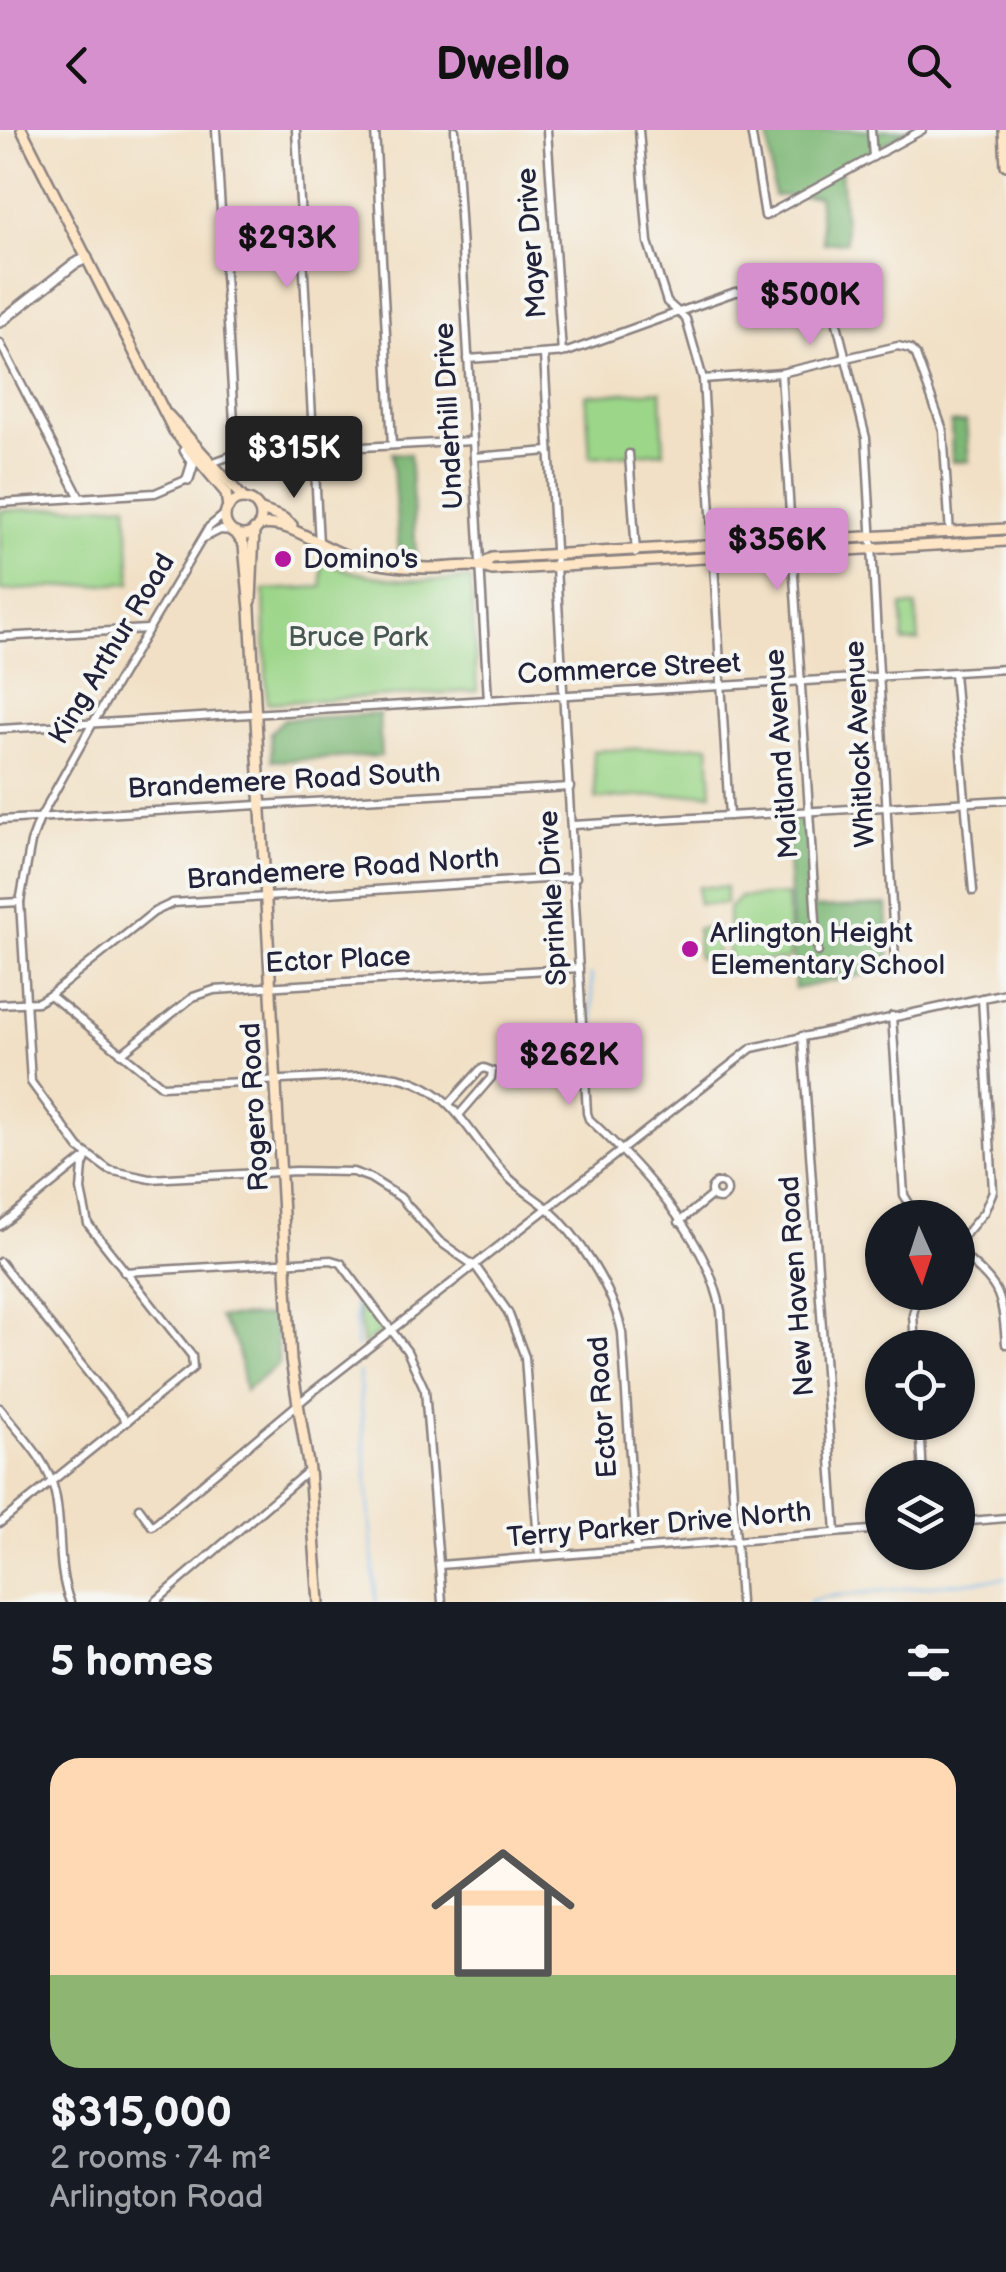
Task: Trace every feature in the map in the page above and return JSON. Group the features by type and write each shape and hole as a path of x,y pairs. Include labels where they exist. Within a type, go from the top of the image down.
{"main road":[{"path":"22,130 168,418 226,493 234,532 248,534 277,522 319,545 354,558 404,567 480,566 492,570 636,550 792,541 1006,541"},
{"path":"1004,130 1006,165"},
{"path":"168,418 244,499 290,522 296,532"},
{"path":"227,510 244,499"},
{"path":"256,528 258,508"},
{"name":"Rogero Road","path":"250,609 256,528"},
{"path":"555,561 636,562 793,553 950,532 1006,529"},
{"name":"Rogero Road","path":"234,532 244,545 250,609 291,1361 309,1470 319,1602"}],"street":[{"path":"216,130 236,454"},
{"path":"296,130 319,545"},
{"path":"375,130 392,446"},
{"name":"Underhill Drive","path":"454,130 488,700"},
{"name":"Mayer Drive","path":"547,130 562,353"},
{"path":"639,130 648,242 667,302 686,319 703,379 729,816"},
{"path":"751,130 764,216 922,130"},
{"path":"872,130 873,158"},
{"path":"0,322 87,258"},
{"name":"Whitlock Avenue","path":"678,312 735,292 813,287 827,292 832,300 866,438 895,960"},
{"path":"468,359 562,353 678,312"},
{"path":"0,344 80,499"},
{"path":"703,379 781,373 898,346 910,349 916,355 943,430 951,544"},
{"name":"Mayer Drive","path":"544,355 555,561"},
{"name":"Maitland Avenue","path":"781,373 818,952"},
{"path":"168,418 170,433 193,463 188,479"},
{"path":"211,463 236,454 472,441"},
{"path":"474,457 549,450"},
{"path":"629,454 636,562"},
{"path":"0,504 155,493 188,479 210,475"},
{"name":"King Arthur Road","path":"87,1156 31,1082 20,902 25,864 40,818 93,724 209,527 227,510"},
{"name":"King Arthur Road","path":"203,538 220,530 234,532"},
{"name":"Sprinkle Drive","path":"555,561 587,1113 623,1150 680,1222 704,1256 717,1291 740,1602"},
{"path":"0,637 150,629"},
{"name":"Commerce Street","path":"0,729 1006,669"},
{"path":"954,673 973,891"},
{"name":"Brandemere Road South","path":"0,820 570,787"},
{"path":"572,826 1006,800"},
{"name":"Brandemere Road North","path":"0,1004 26,1003 50,995 167,905 576,878"},
{"path":"1,904 20,902"},
{"name":"Ector Place","path":"120,1054 203,992 579,968"},
{"path":"139,1508 152,1526 752,1048 1006,993"},
{"name":"Ector Road","path":"50,995 162,1086 399,1076 428,1086 450,1103 506,1175 549,1209 592,1263 617,1308 622,1332 636,1549"},
{"path":"975,1223 993,1191 982,998"},
{"path":"892,1016 907,1200"},
{"name":"New Haven Road","path":"802,1036 836,1532"},
{"path":"450,1103 480,1070 492,1072 459,1115"},
{"path":"87,1156 122,1175 150,1179 326,1170 370,1178 400,1197 438,1240 476,1268 508,1312 525,1357 540,1557"},
{"path":"0,1226 87,1156"},
{"path":"0,1523 191,1372 194,1364 84,1216 82,1166 87,1156"},
{"path":"680,1222 712,1196"},
{"path":"124,1272 331,1260 341,1264 394,1331 418,1372 429,1410 442,1602"},
{"path":"0,1262 127,1422"},
{"path":"975,1266 1003,1292 1006,1344"},
{"path":"0,1408 52,1481 62,1573 70,1602"},
{"path":"156,1602 309,1470"},
{"path":"975,1521 1006,1518"},
{"name":"Terry Parker Drive North","path":"440,1566 865,1529"}],"green space":[{"path":"813,130 909,130 841,168 846,242 823,243 818,196 774,196 768,135"},
{"path":"661,391 664,452 590,457 586,395"},
{"path":"966,422 969,461 952,462 951,423"},
{"path":"392,453 410,454 416,555 399,553"},
{"path":"127,504 131,583 0,591 0,511"},
{"name":"Bruce Park","path":"321,561 395,579 471,579 477,691 267,703 264,590 322,587"},
{"path":"902,606 916,606 919,641 903,642"},
{"path":"379,714 381,756 272,761 270,733 284,719"},
{"path":"709,745 712,793 596,799 593,751"},
{"path":"805,820 813,908 887,905 890,969 795,989 786,821"},
{"path":"698,887 726,887 726,904 698,904"},
{"path":"787,895 787,960 728,961 728,910 740,897"},
{"path":"716,928 717,957 698,958 697,929"},
{"path":"360,1299 384,1329 363,1345 357,1301"},
{"path":"274,1316 279,1364 245,1391 237,1346 219,1317"}],"waterway":[{"path":"591,975 595,1054"},
{"path":"355,1304 357,1347"},
{"path":"359,1373 376,1602"},
{"path":"809,1602 824,1597 1006,1578"}],"place":[{"name":"Domino's","path":"283,559"},
{"name":"Arlington Height Elementary School","path":"690,949"}]}
